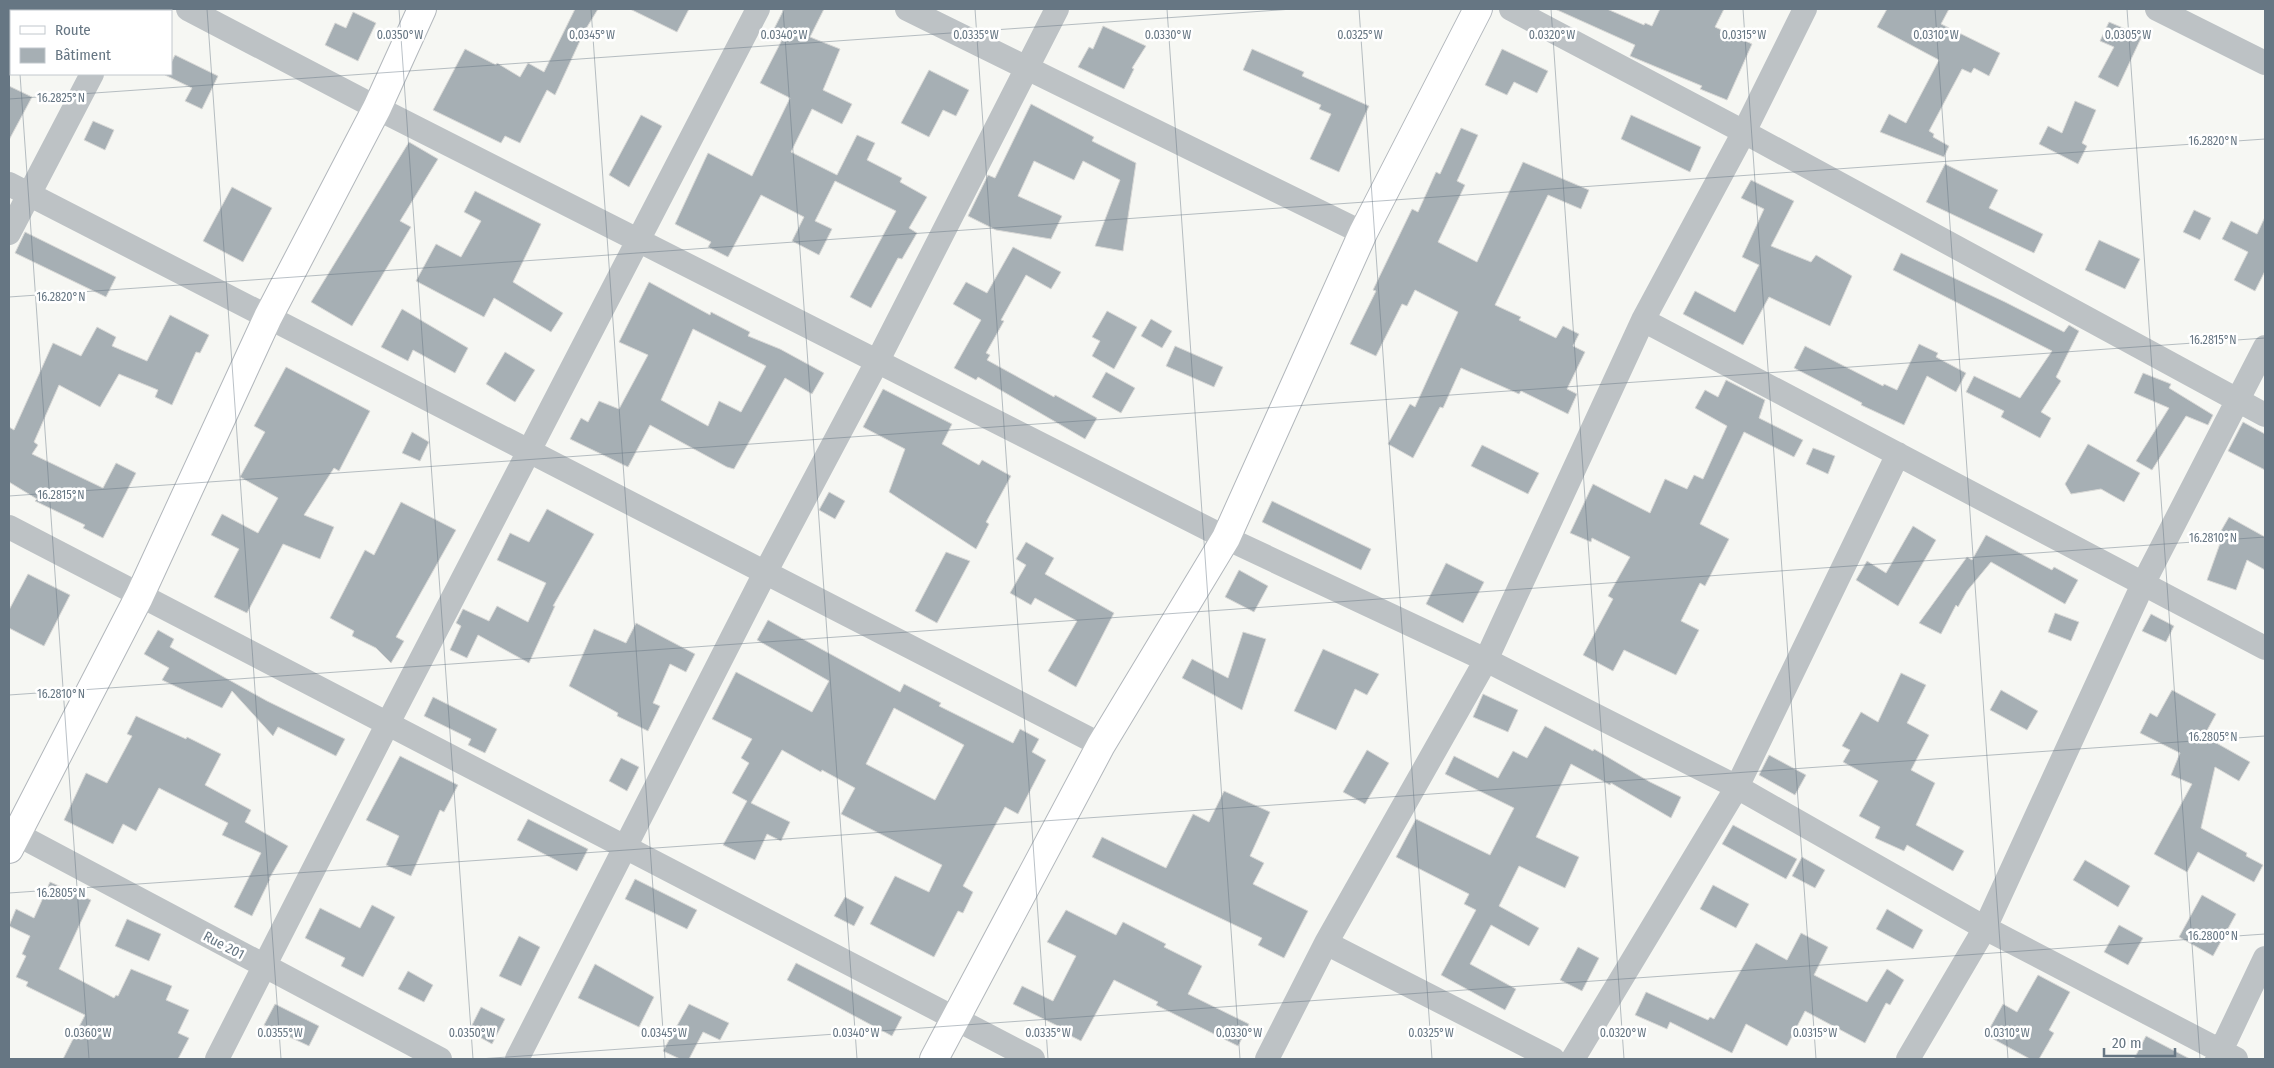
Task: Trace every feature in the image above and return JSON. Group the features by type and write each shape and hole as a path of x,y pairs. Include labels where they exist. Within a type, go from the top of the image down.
{"street":[{"path":"188,9 377,108 1226,538 1486,660 1737,787 1985,928 2225,1057 2265,958"},
{"path":"11,838 139,596 268,317 377,108 422,9"},
{"path":"217,1059 387,725 758,9"},
{"path":"908,9 1363,233"},
{"path":"517,1059 765,573 877,362 1057,9"},
{"path":"934,1059 1101,745 1226,538 1363,233 1478,9"},
{"path":"1511,9 1744,132 2265,416"},
{"path":"1267,1059 1326,943 1486,660 1643,320 1744,132 1805,9"},
{"path":"2158,9 2265,63"},
{"path":"9,233 19,189 91,75"},
{"path":"19,189 1101,745"},
{"path":"1643,320 2265,648"},
{"path":"1908,1059 1985,928 2143,584 2265,347"},
{"path":"1573,1059 1737,787 1898,454"},
{"path":"9,527 1033,1059"},
{"name":"Rue 201","path":"11,838 264,966 440,1059"},
{"path":"1326,943 1553,1059"}],"building":[{"path":"575,9 598,9 584,32 555,95 547,90 520,143 505,136 501,143 433,110 465,49 496,65 497,63 520,77 528,63 544,72"},
{"path":"630,9 689,9 677,32"},
{"path":"784,9 824,9 810,37 840,49 823,90 852,104 842,124 812,109 791,152 837,175 857,135 875,143 867,160 902,178 900,182 927,197 909,228 917,233 902,259 898,258 871,308 850,297 896,211 835,181 815,221 832,229 819,255 792,241 804,217 761,195 728,257 708,247 711,242 675,224 708,153 752,176 790,98 760,83 785,34 774,29"},
{"path":"1555,9 1607,9 1644,25 1645,23 1652,26 1660,9 1724,9 1715,27 1752,44 1727,100 1700,89 1702,86 1630,56 1635,45"},
{"path":"1887,9 1949,9 1941,24 2000,53 1989,76 1974,68 1971,73 1962,69 1929,131 1934,134 1933,137 1949,146 1944,157 1880,132 1889,114 1906,123 1939,60 1877,27"},
{"path":"353,12 376,23 358,61 325,45 335,23 346,28"},
{"path":"2109,22 2142,36 2118,87 2098,77 2114,47 2100,41"},
{"path":"1103,26 1146,46 1132,68 1134,69 1124,89 1078,67 1089,47 1093,49"},
{"path":"1252,49 1304,72 1302,76 1369,106 1339,172 1310,159 1331,114 1319,109 1321,105 1243,70"},
{"path":"1502,49 1548,71 1537,93 1514,82 1507,95 1485,85"},
{"path":"175,55 218,76 202,109 185,101 192,88 165,75 172,75 172,61"},
{"path":"929,70 969,90 956,116 943,110 929,137 901,123"},
{"path":"9,86 32,97 9,140"},
{"path":"2075,101 2096,110 2082,143 2087,146 2078,164 2039,144 2048,126 2062,133"},
{"path":"1031,104 1094,137 1092,141 1136,163 1123,251 1095,246 1120,180 1083,161 1074,180 1034,161 1018,196 1062,216 1051,239 996,230 968,216 988,175 995,178"},
{"path":"641,115 662,126 629,187 609,175"},
{"path":"1631,115 1701,147 1690,172 1621,139"},
{"path":"93,121 114,130 105,150 84,140"},
{"path":"1461,128 1478,135 1457,181 1465,185 1438,242 1477,262 1523,162 1589,190 1581,209 1548,195 1495,305 1521,317 1519,320 1556,338 1563,326 1579,334 1573,346 1585,352 1567,389 1577,394 1568,414 1521,391 1519,394 1461,368 1443,408 1440,407 1413,458 1388,444 1410,404 1415,407 1458,312 1415,290 1407,306 1402,304 1376,356 1350,344 1376,291 1373,290 1412,209 1418,212 1436,172 1440,174"},
{"path":"409,142 438,159 400,221 411,227 352,326 311,302"},
{"path":"1945,164 1998,190 1989,208 2043,234 2034,253 1926,202"},
{"path":"1751,180 1794,201 1771,246 1811,262 1816,255 1852,276 1830,326 1769,297 1743,345 1683,314 1695,291 1735,312 1759,265 1742,257 1764,209 1741,198"},
{"path":"232,187 272,208 243,262 203,241"},
{"path":"475,191 541,224 513,282 563,313 551,332 494,298 484,317 416,281 436,244 461,257 481,221 464,212"},
{"path":"2194,210 2211,218 2200,240 2183,232"},
{"path":"2265,217 2265,271 2255,291 2234,280 2248,252 2222,239 2231,221 2257,234"},
{"path":"25,232 116,277 106,297 15,253"},
{"path":"2099,240 2140,259 2125,289 2085,270"},
{"path":"1013,247 1061,272 1051,289 1026,275 1001,320 1004,321 986,353 990,355 987,360 1097,418 1085,439 978,377 976,380 954,368 981,320 953,304 966,282 987,293"},
{"path":"1901,253 2064,332 2069,325 2079,331 2056,377 2061,381 2041,412 2051,418 2040,438 2001,417 2004,411 1966,392 1974,376 2020,398 2052,351 1893,270"},
{"path":"649,282 710,315 711,312 750,332 748,336 780,349 824,373 812,394 785,378 734,469 650,425 628,467 570,439 581,418 588,422 599,401 619,409 648,355 619,342","holes":["693,329 766,366 741,412 719,401 708,426 661,400"]},
{"path":"402,309 468,348 455,373 413,350 408,361 381,347"},
{"path":"1107,311 1137,327 1114,369 1092,356 1100,341 1092,337"},
{"path":"170,315 209,335 200,353 196,352 172,405 155,397 158,390 119,374 100,407 59,385 34,442 38,445 32,454 103,488 116,463 136,473 103,538 83,528 85,525 35,501 37,499 9,482 9,427 14,430 53,343 81,356 97,327 116,337 112,346 147,361"},
{"path":"1151,319 1172,331 1162,348 1141,336"},
{"path":"1919,344 1938,353 1936,357 1966,373 1956,392 1927,376 1904,425 1861,405 1862,403 1794,368 1805,346 1883,386 1884,384 1897,390"},
{"path":"1175,346 1223,367 1214,387 1166,366"},
{"path":"505,352 535,370 515,402 486,384"},
{"path":"286,367 370,411 339,471 334,468 304,515 334,527 320,559 283,544 247,613 214,597 239,549 211,535 222,514 258,533 278,498 240,477 265,432 254,426"},
{"path":"1106,372 1135,388 1121,413 1092,397"},
{"path":"2143,373 2171,384 2169,388 2213,415 2208,425 2186,416 2152,470 2136,461 2169,408 2134,393"},
{"path":"1726,380 1765,400 1759,418 1803,440 1794,457 1744,432 1700,524 1729,539 1705,586 1700,583 1681,621 1699,630 1676,675 1624,650 1613,671 1583,655 1613,599 1608,596 1630,557 1592,538 1591,542 1570,533 1593,484 1650,513 1665,479 1687,489 1694,475 1703,479 1727,426 1695,408 1705,390 1718,397"},
{"path":"883,389 952,424 942,444 979,465 982,460 1011,476 986,522 989,524 976,549 889,492 905,449 863,427"},
{"path":"2243,422 2265,434 2265,470 2228,451"},
{"path":"412,432 429,442 420,461 402,453"},
{"path":"2088,444 2140,473 2124,502 2101,489 2071,494 2065,484"},
{"path":"1482,445 1539,473 1528,494 1471,466"},
{"path":"1813,448 1835,456 1828,474 1806,464"},
{"path":"829,492 845,501 835,519 819,510"},
{"path":"1272,501 1371,549 1361,570 1262,522"},
{"path":"401,502 456,530 396,637 404,641 391,663 376,648 352,636 354,631 330,618 365,550 374,555"},
{"path":"547,509 594,534 553,606 555,606 529,663 478,635 467,658 450,650 461,626 456,623 463,609 489,621 497,606 528,622 546,583 497,560 510,533 529,542"},
{"path":"2229,517 2265,537 2265,570 2247,560 2236,590 2207,580 2222,538 2218,536"},
{"path":"1913,526 1936,540 1898,606 1856,580 1867,561 1886,573"},
{"path":"1986,535 2052,570 2054,567 2078,580 2065,604 1991,562 1967,591 1958,607 1956,605 1941,634 1919,623 1967,557 1972,560"},
{"path":"1026,542 1054,558 1045,574 1114,613 1076,687 1048,671 1077,621 1035,598 1031,605 1010,593 1026,565 1016,559"},
{"path":"946,552 970,561 937,623 915,611"},
{"path":"1446,563 1484,582 1463,623 1426,604"},
{"path":"1239,570 1268,586 1254,612 1225,597"},
{"path":"28,574 70,595 44,646 9,628 9,610"},
{"path":"2055,613 2079,622 2071,641 2048,632"},
{"path":"2151,614 2174,626 2166,642 2142,631"},
{"path":"768,620 900,692 904,684 941,703 939,706 1013,743 1020,729 1039,739 1032,752 1046,760 1018,814 1005,807 963,886 973,892 963,913 958,911 934,957 870,924 895,876 929,892 942,865 841,814 855,788 822,770 821,772 782,750 751,803 790,822 781,841 767,834 755,860 723,845 747,801 732,793 749,763 741,758 752,739 712,719 736,672 812,712 829,681 757,640","holes":["894,708 964,745 935,800 866,764"]},
{"path":"636,623 695,654 686,672 670,664 653,703 660,706 648,731 617,716 618,713 569,686 594,629 626,643"},
{"path":"158,630 174,639 170,647 267,701 345,739 336,756 278,727 273,736 232,691 222,708 162,680 169,668 144,654"},
{"path":"1243,632 1266,639 1242,710 1182,678 1192,659 1228,678"},
{"path":"1323,649 1379,674 1367,695 1355,689 1336,730 1294,711"},
{"path":"1901,673 1926,685 1907,723 1929,735 1911,770 1935,783 1916,825 1964,851 1953,871 1907,845 1904,851 1875,838 1880,827 1859,816 1878,781 1843,762 1850,750 1842,746 1861,712 1878,722"},
{"path":"2001,690 2038,711 2027,730 1990,710"},
{"path":"2172,690 2216,714 2204,736 2250,762 2239,781 2215,767 2201,828 2247,853 2246,856 2263,865 2254,882 2198,852 2187,872 2154,854 2192,784 2171,775 2180,753 2140,733 2150,713 2157,717"},
{"path":"1483,694 1518,710 1508,732 1473,717"},
{"path":"433,697 497,729 485,753 468,745 471,739 424,716"},
{"path":"136,716 186,739 187,737 221,754 205,785 251,810 245,822 288,846 269,879 252,916 234,907 261,853 222,835 228,823 159,788 136,831 123,824 113,844 64,820 86,773 107,783 132,736 127,734"},
{"path":"1545,726 1593,751 1594,749 1650,782 1681,797 1671,818 1611,783 1610,785 1571,764 1536,837 1579,857 1565,888 1519,866 1499,906 1539,928 1529,946 1491,925 1470,964 1516,989 1505,1010 1441,975 1476,910 1464,904 1469,894 1396,857 1416,819 1490,855 1514,808 1445,774 1454,756 1498,778 1513,751 1527,758"},
{"path":"1367,750 1389,763 1365,804 1343,792"},
{"path":"1769,755 1806,775 1795,795 1759,775"},
{"path":"400,756 458,785 444,812 440,810 411,876 386,865 399,836 366,820"},
{"path":"621,758 639,767 627,791 609,781"},
{"path":"1224,791 1270,812 1250,856 1264,863 1253,884 1308,911 1284,958 1258,945 1262,938 1092,857 1102,837 1166,868 1193,814 1209,822"},
{"path":"528,819 588,849 577,871 517,840"},
{"path":"1733,825 1797,859 1786,879 1722,844"},
{"path":"1802,857 1825,870 1815,888 1792,876"},
{"path":"2085,860 2130,886 2118,907 2073,880"},
{"path":"635,879 697,910 687,929 625,899"},
{"path":"50,882 91,900 59,969 114,998 116,995 118,996 131,969 172,986 166,1000 189,1010 178,1033 189,1038 178,1059 63,1059 85,1015 26,986 28,982 16,977 26,956 22,954 30,936 9,926 16,909 34,918"},
{"path":"1713,885 1749,904 1736,928 1700,909"},
{"path":"2202,895 2236,914 2213,956 2179,937"},
{"path":"845,897 864,907 854,926 834,916"},
{"path":"372,905 395,917 363,977 341,966 345,958 305,938 320,908 360,928"},
{"path":"1887,909 1923,930 1913,949 1876,929"},
{"path":"1066,910 1116,935 1123,922 1166,944 1164,947 1202,966 1188,994 1249,1024 1238,1046 1156,1005 1158,1002 1114,980 1081,1041 1063,1032 1064,1029 1013,1004 1022,986 1053,1001 1076,956 1047,942"},
{"path":"127,919 161,934 149,961 115,946"},
{"path":"2119,925 2143,938 2128,965 2104,952"},
{"path":"1801,933 1828,947 1814,975 1867,1002 1887,969 1904,980 1890,1005 1886,1003 1865,1043 1805,1011 1787,1046 1746,1024 1732,1053 1670,1022 1667,1029 1635,1015 1646,992 1708,1020 1710,1017 1714,1019 1756,943 1787,960"},
{"path":"519,936 540,947 521,986 499,976"},
{"path":"1578,947 1599,958 1582,991 1560,980"},
{"path":"796,963 902,1017 892,1036 787,980"},
{"path":"595,964 654,997 639,1027 578,998"},
{"path":"408,971 433,985 424,1002 398,989"},
{"path":"2038,975 2070,992 2049,1030 2054,1033 2039,1059 2030,1059 1986,1035 2003,1004 2017,1012"},
{"path":"275,1004 319,1026 309,1046 264,1025"},
{"path":"689,1004 729,1023 720,1040 703,1032 689,1059 680,1059 663,1051"},
{"path":"481,1007 505,1019 492,1044 469,1031"},
{"path":"2146,1036 2190,1059 2134,1059"}]}
